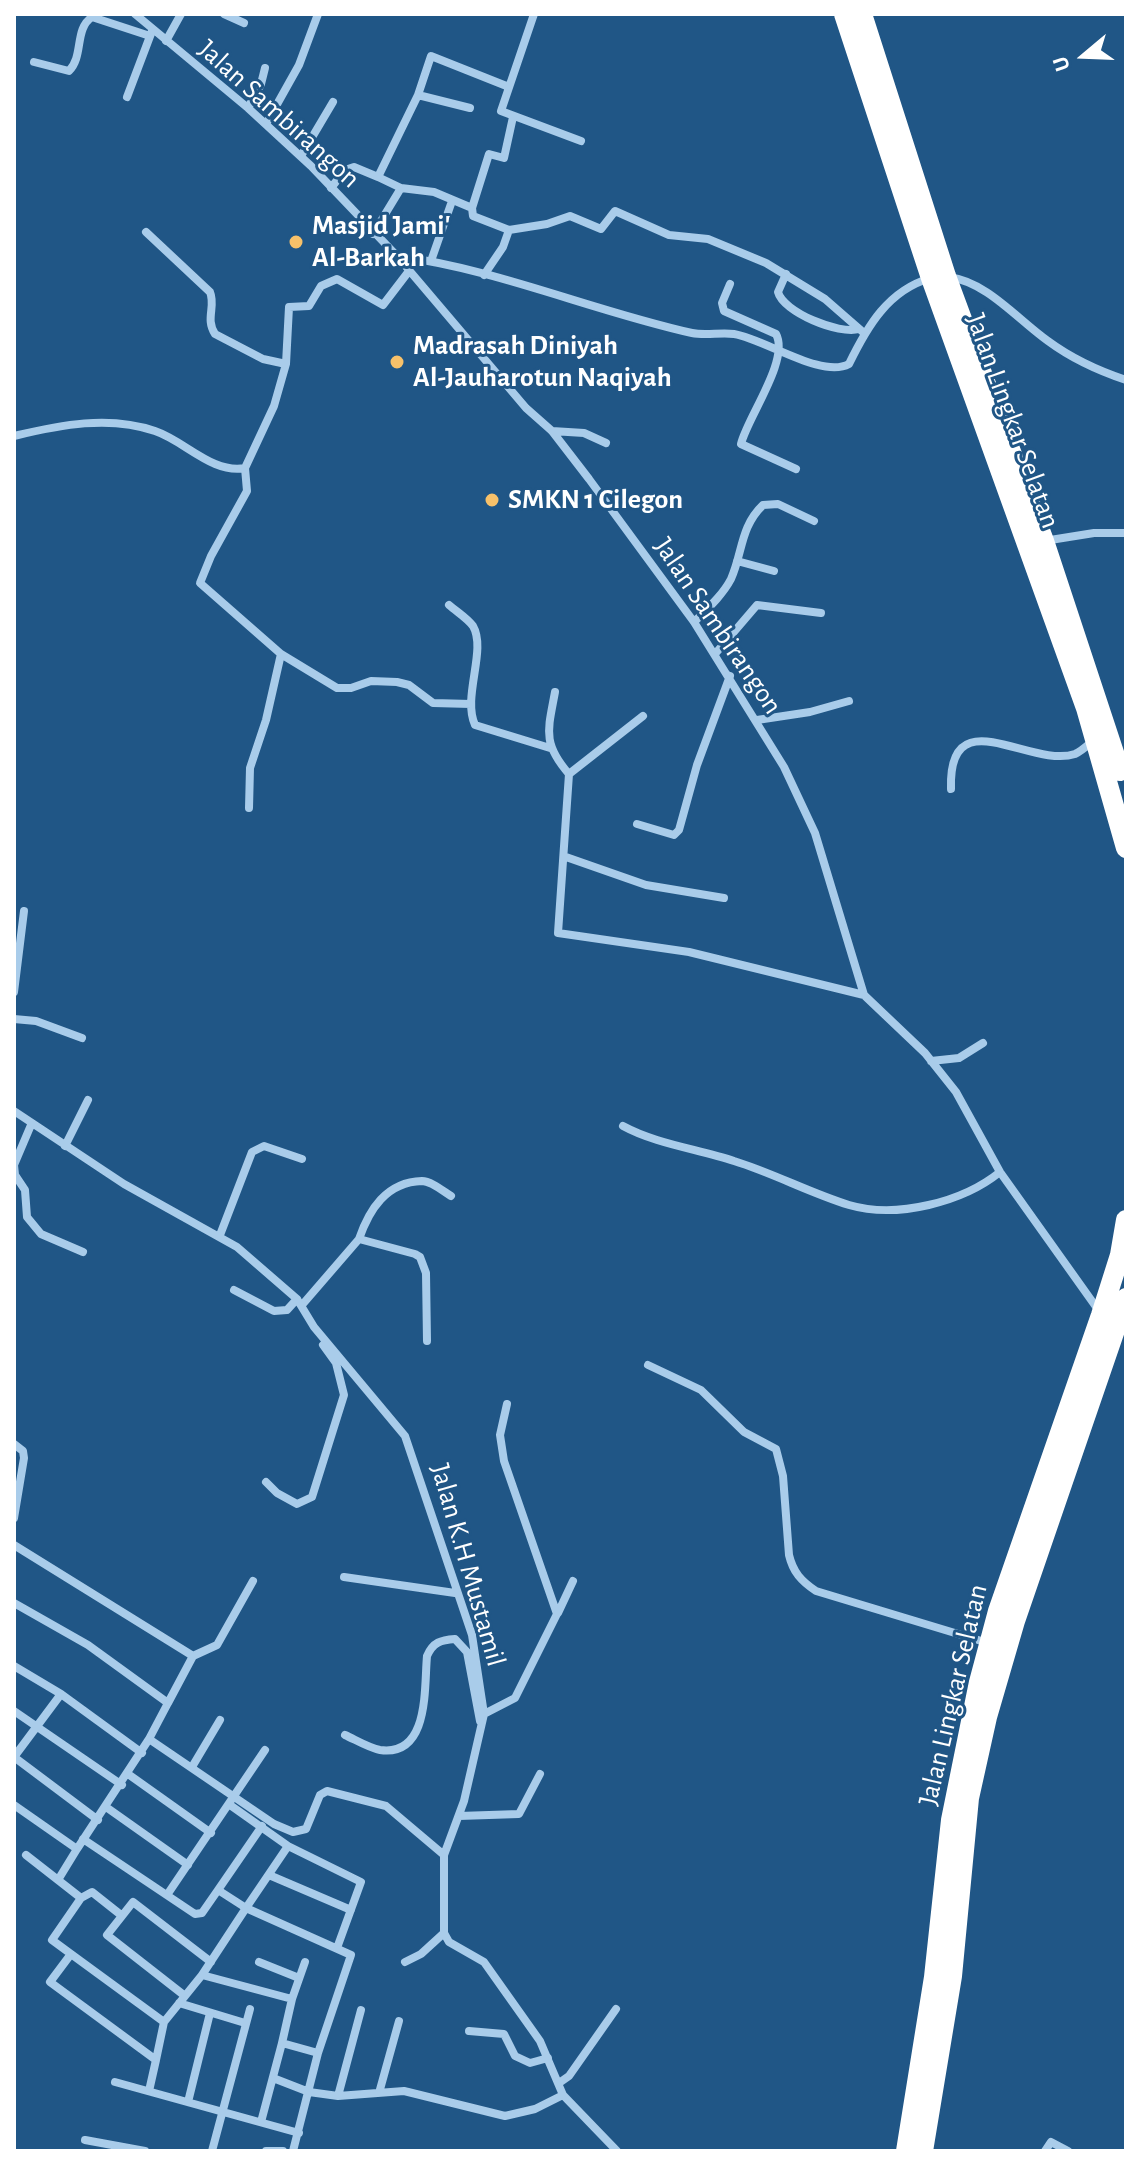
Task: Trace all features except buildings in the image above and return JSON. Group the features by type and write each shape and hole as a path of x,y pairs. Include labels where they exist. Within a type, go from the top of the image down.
{"highway":[{"name":"Jalan Lingkar Selatan","path":"844,14 1126,793"},
{"name":"Jalan Lingkar Selatan","path":"862,14 939,277 1044,541 1093,706 1096,739 1126,848"},
{"name":"Jalan Lingkar Selatan","path":"923,2151 952,1976 955,1909 969,1798 987,1717 1126,1220"},
{"name":"Jalan Lingkar Selatan","path":"906,2151 934,1977 951,1820 989,1644 1069,1432 1126,1298"}],"street":[{"path":"166,41 181,14"},
{"path":"224,14 244,23"},
{"path":"266,124 294,77 318,14"},
{"path":"534,14 501,111 581,141"},
{"name":"Jalan Sambirangon","path":"139,15 151,33 166,41 248,108 301,156 397,256 526,408 552,431 694,622 757,720 815,833 864,995 931,1061 956,1092 1000,1172 1101,1315"},
{"path":"34,62 69,71 77,58 83,26 92,17 151,33 127,97"},
{"path":"378,177 418,95 431,56 509,87"},
{"path":"248,108 261,84 265,68"},
{"path":"418,95 470,108"},
{"path":"301,156 333,102"},
{"path":"513,117 504,158 489,154 472,208 473,216 509,230 547,224 570,216 601,229 615,211 669,235 728,246 786,274 825,299 862,331"},
{"path":"331,188 345,170 354,167 401,188 434,192 472,208"},
{"path":"373,234 401,188"},
{"path":"431,261 452,201"},
{"path":"484,275 503,247 509,230"},
{"path":"146,232 212,295 209,318 215,334 263,359 286,364"},
{"path":"397,256 431,261 692,333 732,334 839,369 849,364 862,331 898,295 939,277 965,279 1050,343 1103,373 1126,380"},
{"path":"409,271 383,305 337,279 321,286 309,306 289,307 286,364 274,406 245,468 247,491 211,556 200,583 281,654 337,688 351,688 371,681 397,682 409,685 433,703 471,704"},
{"path":"786,274 778,292 785,304 841,332 862,331"},
{"path":"730,284 722,303 724,311 776,334 779,350 740,442 796,469"},
{"path":"14,436 84,422 140,426 160,432 227,469 245,468"},
{"path":"552,431 584,433 606,443"},
{"path":"694,622 725,589 737,561 745,526 763,505 778,504 814,521"},
{"path":"1044,541 1094,533 1126,533"},
{"path":"737,561 774,571"},
{"path":"715,654 757,605 765,603 821,613"},
{"path":"449,605 468,620 477,636 472,720 479,728 550,748"},
{"path":"249,808 250,768 270,706 281,654"},
{"path":"637,824 674,835 679,830 697,765 730,676"},
{"path":"555,692 549,724 550,748 569,774 566,857 558,933 689,952 864,995"},
{"path":"757,720 810,712 849,701"},
{"path":"569,774 643,716"},
{"path":"951,789 950,773 964,745 970,742 983,740 1062,755 1076,754 1096,739"},
{"path":"566,857 646,885 724,898"},
{"path":"14,992 24,911"},
{"path":"14,1019 36,1021 82,1038"},
{"path":"931,1061 952,1060 983,1043"},
{"path":"65,1146 88,1100"},
{"name":"Jalan K.H Mustamil","path":"14,1111 124,1184 220,1235 299,1302 309,1319 405,1436 476,1653 484,1714 459,1816 444,1855 444,1933"},
{"path":"31,1125 14,1165 15,1175 25,1190 27,1217 41,1234 83,1252"},
{"path":"623,1126 764,1170 852,1206 907,1207 953,1199 983,1186 1000,1172"},
{"path":"220,1235 252,1152 264,1146 302,1159"},
{"path":"234,1290 274,1311 287,1310 299,1302 359,1239 372,1206 407,1185 427,1182 451,1196"},
{"path":"359,1239 420,1257 426,1273 427,1341"},
{"path":"266,1482 277,1493 297,1504 308,1502 344,1395 336,1363 311,1331 309,1319"},
{"path":"648,1365 701,1390 744,1432 776,1449 782,1468 789,1555 792,1567 807,1585 816,1591 989,1644"},
{"path":"507,1404 500,1435 504,1461 557,1614"},
{"path":"14,1444 23,1451 14,1518"},
{"path":"14,1545 193,1656"},
{"path":"344,1577 455,1593"},
{"path":"58,1880 142,1753 193,1656 217,1645 253,1581"},
{"path":"484,1714 515,1698 573,1581"},
{"path":"14,1603 88,1645 168,1703"},
{"path":"345,1735 379,1750 395,1749 406,1744 416,1733 422,1717 427,1656 431,1647 447,1639 455,1639 467,1652 482,1727"},
{"path":"14,1666 61,1694 142,1753"},
{"path":"61,1694 14,1757 98,1820"},
{"path":"14,1711 122,1785"},
{"path":"192,1767 220,1720"},
{"path":"149,1739 192,1767 288,1846 357,1878 361,1888 337,1948"},
{"path":"167,1895 265,1750"},
{"path":"128,1774 211,1833"},
{"path":"459,1816 519,1814 540,1774"},
{"path":"232,1801 293,1832 308,1827 323,1792 374,1802 399,1815 444,1855"},
{"path":"14,1805 77,1849"},
{"path":"106,1807 188,1865"},
{"path":"83,1839 198,1914 262,1826"},
{"path":"149,2091 164,2022 202,1975 288,1846"},
{"path":"26,1855 81,1898"},
{"path":"269,1875 351,1910"},
{"path":"218,1890 246,1908 351,1955 318,2053 293,2151"},
{"path":"121,1915 92,1892 81,1898 52,1940 164,2022"},
{"path":"211,1962 133,1902 107,1935 182,1999 210,2013 245,2023"},
{"path":"405,1962 421,1954 444,1933 449,1942 484,1962 548,2058 563,2095 617,2151"},
{"path":"71,1954 50,1979 51,1985 156,2060"},
{"path":"259,1962 299,1978"},
{"path":"261,2122 292,1999 305,1962"},
{"path":"202,1975 292,1999"},
{"path":"213,2151 250,2009"},
{"path":"559,2083 569,2076 616,2009"},
{"path":"338,2096 361,2010"},
{"path":"188,2102 210,2013"},
{"path":"379,2093 399,2021"},
{"path":"469,2031 504,2034 515,2056 530,2063 548,2058"},
{"path":"282,2043 318,2053"},
{"path":"273,2078 309,2092 338,2096 404,2091 505,2116 535,2109 563,2095"},
{"path":"115,2082 299,2133"},
{"path":"85,2140 145,2151"},
{"path":"1045,2151 1051,2142 1068,2151"},
{"path":"266,2151 283,2151"}],"place":[{"name":"Masjid Jami' Al-Barkah","path":"296,242"},
{"name":"Madrasah Diniyah Al-Jauharotun Naqiyah","path":"397,362"},
{"name":"SMKN 1 Cilegon","path":"492,500"}]}
